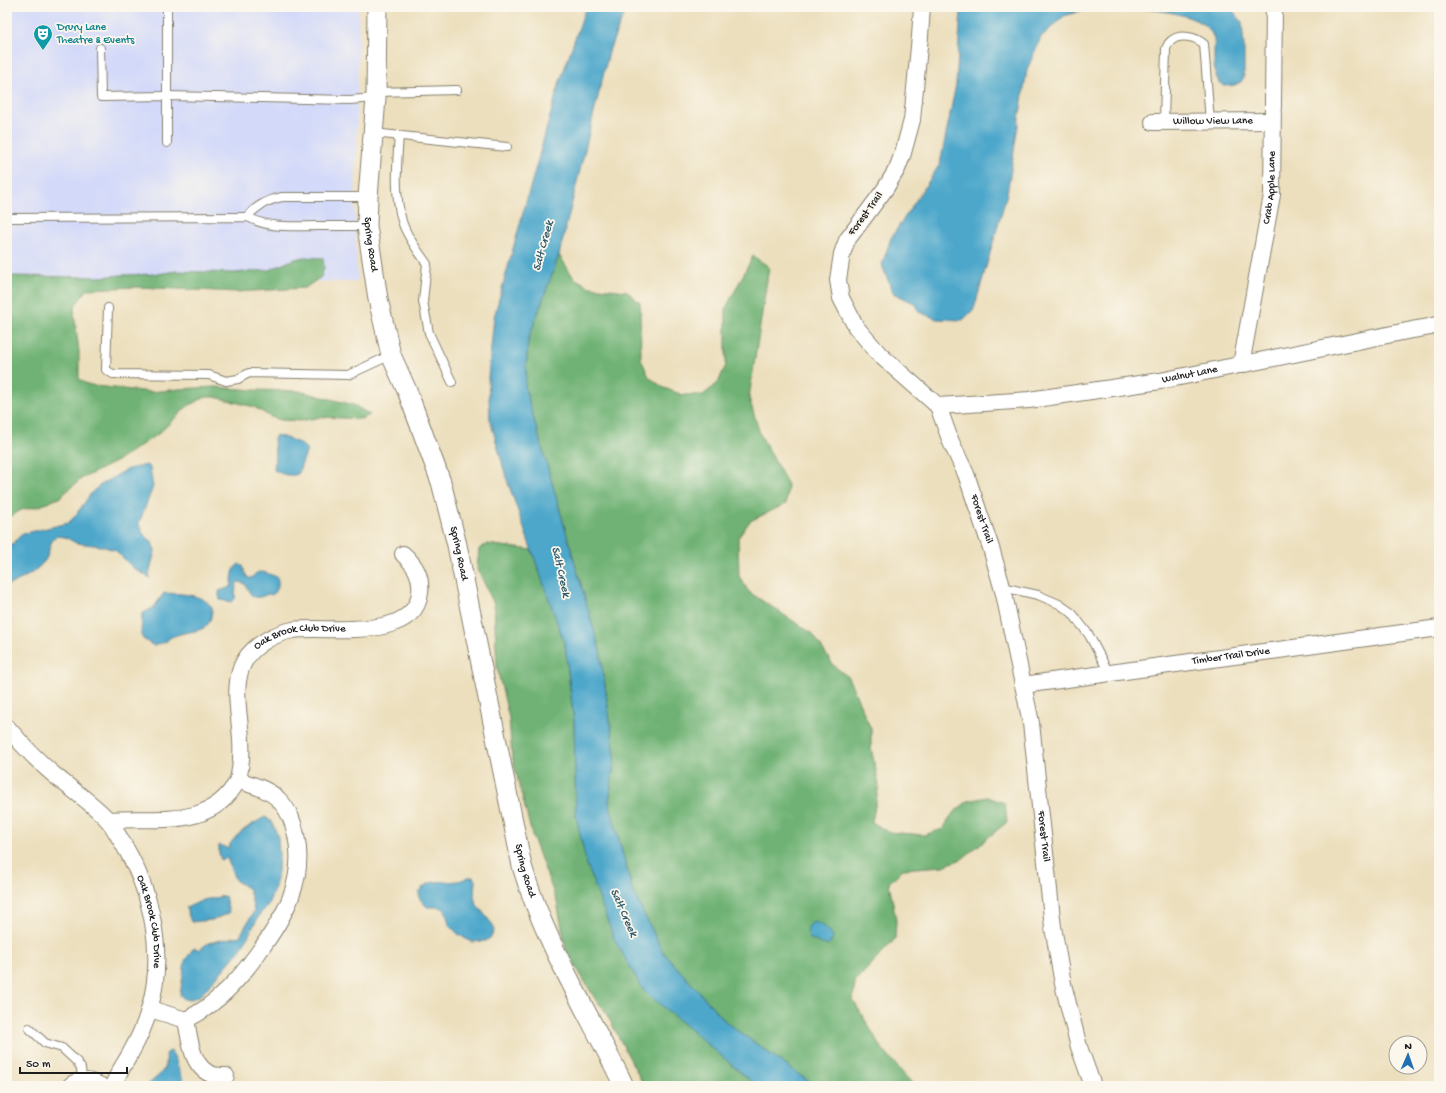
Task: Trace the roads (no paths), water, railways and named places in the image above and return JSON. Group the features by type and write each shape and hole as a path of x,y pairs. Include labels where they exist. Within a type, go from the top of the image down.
{"street":[{"name":"Spring Road","path":"377,7 376,95 367,226 378,299 391,355 425,435 447,502 460,559 522,866 527,884 552,945 624,1086"},
{"name":"Forest Trail","path":"922,7 912,120 905,147 896,169 885,189 847,240 839,266 838,280 841,298 856,327 880,355 938,406 951,442 966,474 990,548 1002,587 1031,723 1053,928 1061,978 1075,1034 1093,1086"},
{"name":"Crab Apple Lane","path":"1241,365 1272,195 1274,7"},
{"name":"Willow View Lane","path":"1158,122 1272,121"},
{"name":"Walnut Lane","path":"938,406 1056,397 1160,381 1439,324"},
{"name":"Oak Brook Club Drive","path":"108,820 173,819 204,812 211,809 228,796 238,780 241,755 238,686 245,660 253,650 278,634 294,630 358,630 378,628 393,623 406,616 415,607 420,597 421,586 419,573 412,561 403,554"},
{"name":"Timber Trail Drive","path":"1023,685 1439,628"},
{"name":"Oak Brook Club Drive","path":"7,727 39,763 91,804 108,820 135,866 144,887 153,919 157,957 153,995 150,1009 140,1035 121,1067 113,1086"},
{"path":"150,1009 186,1020 201,1012 216,1001 246,970 272,936 292,896 298,856 298,844 290,814 278,799 270,793 238,780"},
{"path":"186,1020 192,1050 196,1060 202,1068 212,1074 226,1076"},
{"path":"76,1083 92,1082 102,1086"}],"lane":[{"path":"167,7 167,143"},
{"path":"1158,122 1166,49 1171,40 1182,36 1198,39 1204,44 1210,122"},
{"path":"100,48 101,97 167,96 349,100 376,95 458,90"},
{"path":"373,133 507,147"},
{"path":"399,135 397,199 402,223 417,250 427,264 423,301 430,332 452,382"},
{"path":"248,217 252,210 262,204 272,199 282,197 368,197"},
{"path":"7,218 248,217 266,224 285,226 367,226"},
{"path":"108,308 106,370 113,374 209,375 226,381 238,379 249,373 348,375 391,355"},
{"path":"1002,587 1038,595 1059,604 1072,613 1089,635 1109,673"},
{"path":"29,1028 45,1043 62,1048 77,1062 81,1068 76,1083"}],"water":[{"name":"Salt Creek","path":"586,7 627,7 610,48 559,255 528,340 525,388 600,651 615,756 609,802 633,892 663,952 727,1023 815,1086 757,1086 643,990 614,939 586,862 576,816 574,722 565,645 507,480 490,420 488,377 494,317 559,84"},
{"path":"964,7 1093,7 1064,16 1041,37 1027,70 1007,194 974,309 963,320 937,319 919,312 916,304 893,293 882,265 891,238 940,164 956,84 961,10"},
{"path":"1112,7 1230,7 1242,22 1244,77 1241,82 1235,85 1223,86 1220,83 1217,79 1215,70 1214,38 1207,27 1196,20 1183,15 1168,12"},
{"path":"276,435 298,443 307,450 298,474 286,475 274,470 274,439"},
{"path":"147,465 150,468 153,487 139,523 142,532 152,542 155,551 149,574 150,578 133,568 115,550 101,546 76,543 65,537 56,536 52,541 46,559 39,567 28,575 7,585 7,549 22,534 68,523 75,516 92,492 103,483 128,469"},
{"path":"239,564 243,566 248,578 252,578 260,572 277,577 278,584 276,591 272,595 268,594 254,597 251,595 245,584 239,582 236,584 235,599 232,602 220,600 219,591 231,587 233,571"},
{"path":"164,593 190,595 202,599 212,607 212,614 208,624 205,627 196,631 182,633 154,646 143,639 141,635 142,614 154,607"},
{"path":"265,817 270,820 278,837 279,854 275,887 267,907 260,914 241,949 201,995 189,1000 184,999 180,995 185,961 194,947 199,950 208,943 240,936 254,911 249,889 235,880 227,858 221,860 219,845 228,848 239,834 249,826"},
{"path":"468,877 473,877 475,880 474,897 477,905 493,925 494,931 491,937 486,941 471,942 458,934 449,925 446,912 441,907 427,907 419,898 419,892 424,886 430,883 462,880"},
{"path":"225,896 229,913 212,920 191,922 186,908 203,900"},
{"path":"815,922 829,931 832,936 833,939 828,945 821,944 809,938 807,927 811,923"},
{"path":"171,1051 174,1055 182,1078 188,1086 146,1086 162,1072 166,1064 166,1053"}],"place":[{"name":"Drury Lane Theatre & Events","path":"43,51"}]}
